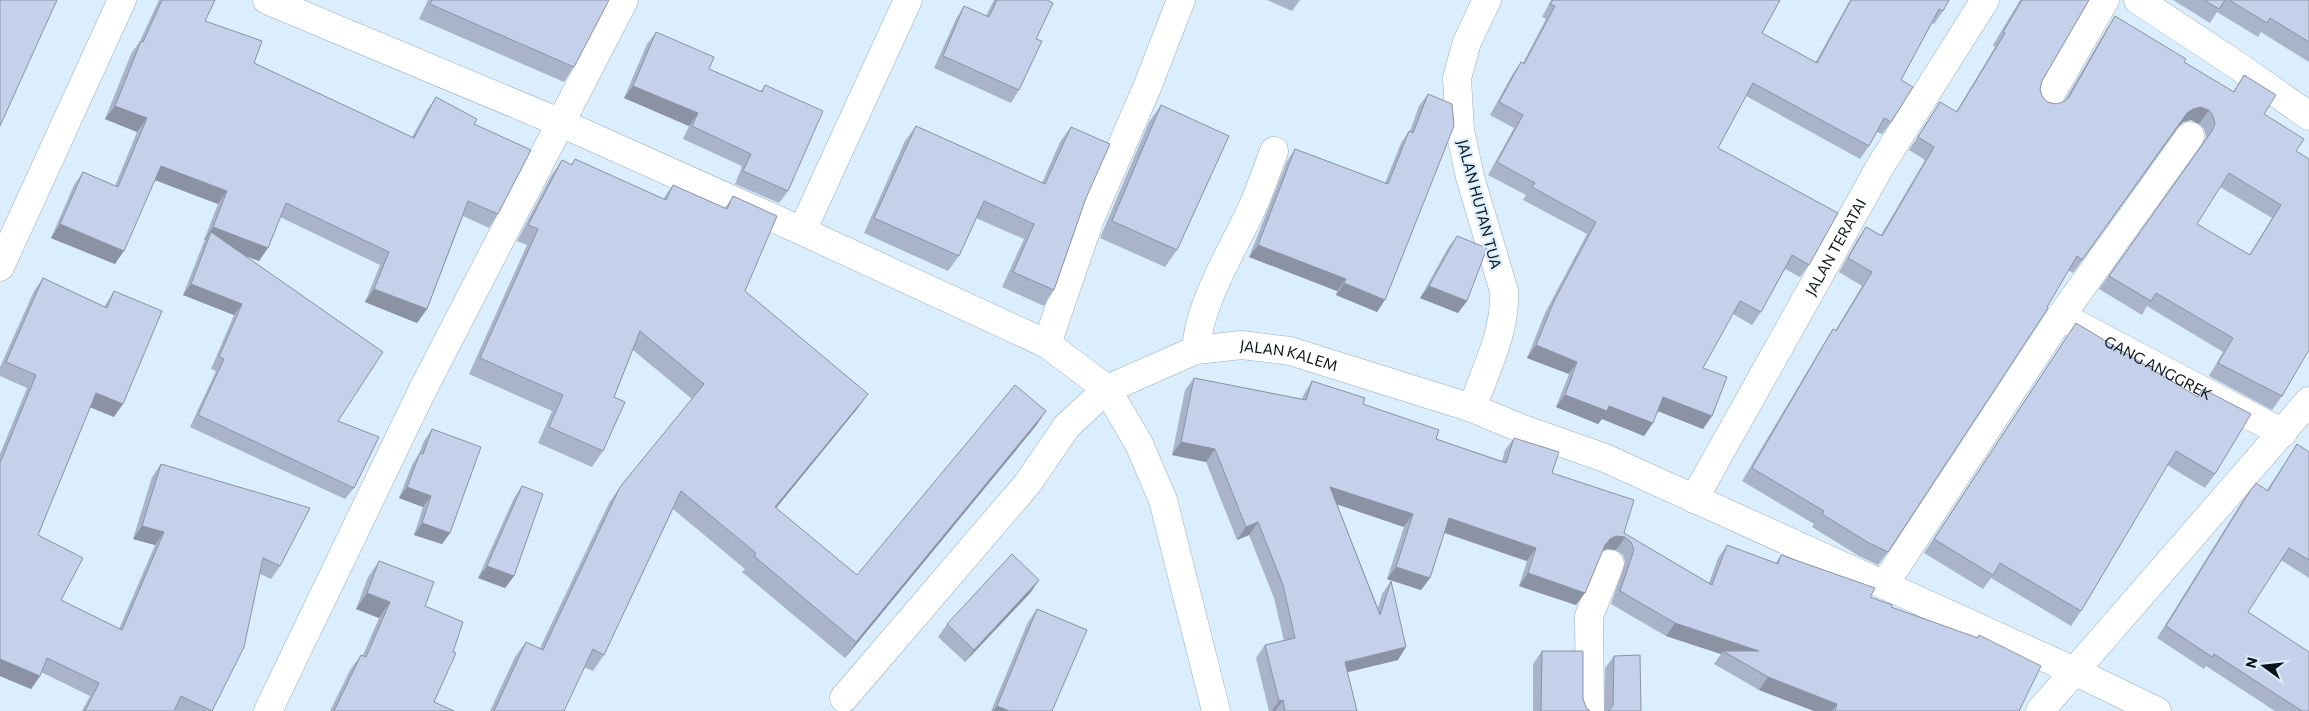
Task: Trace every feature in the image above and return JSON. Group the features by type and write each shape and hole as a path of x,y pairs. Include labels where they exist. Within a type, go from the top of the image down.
{"street":[{"path":"0,267 122,0"},
{"path":"267,0 561,123 1047,344 1107,389 1139,444 1163,500 1216,711"},
{"path":"268,711 421,393 624,0"},
{"path":"802,231 908,0"},
{"path":"1047,344 1090,219 1148,85 1180,0"},
{"name":"JALAN HUTAN TUA","path":"1472,408 1499,335 1504,291 1466,158 1460,130 1457,78 1466,42 1488,0"},
{"name":"JALAN TERATAI","path":"1694,499 1881,165 1985,0"},
{"path":"2046,102 2105,0"},
{"path":"2138,0 2309,116"},
{"path":"1884,586 2061,316 2190,136"},
{"path":"1196,350 1197,331 1226,260 1252,208 1274,151"},
{"name":"GANG ANGGREK","path":"2061,316 2283,434"},
{"name":"JALAN KALEM","path":"844,698 1028,483 1067,426 1107,389 1196,350 1242,345 1290,351 1472,408 1520,428 1605,458 1884,586 2074,670 2157,711"},
{"path":"2040,711 2283,434 2309,401"},
{"path":"1590,711 1589,616 1610,564"}],"building":[{"path":"0,0 57,0 0,126"},
{"path":"162,0 215,0 205,21 262,41 254,63 414,138 436,97 477,119 474,124 531,150 498,214 468,201 427,309 374,289 389,252 286,203 268,248 213,227 227,191 161,166 124,251 60,224 83,172 118,187 147,118 115,106 141,41 143,42"},
{"path":"432,0 609,0 574,67 430,4"},
{"path":"997,0 1047,0 1053,3 1036,39 1042,41 1019,90 943,56 964,6 989,17"},
{"path":"1553,0 1780,0 1762,33 1817,63 1851,0 1949,0 1943,11 1939,9 1901,80 1913,87 1891,122 1884,118 1869,146 1753,83 1718,148 1838,213 1809,265 1792,255 1761,312 1740,301 1703,368 1727,377 1712,416 1663,397 1653,423 1609,406 1607,411 1565,395 1577,362 1536,345 1554,301 1596,222 1532,187 1535,183 1497,162 1523,115 1499,102 1521,62 1524,64 1555,6 1550,4"},
{"path":"2022,0 2089,0 2042,81 2040,89 2042,96 2047,102 2056,104 2063,102 2069,97 2115,16 2186,59 2184,62 2234,92 2244,75 2276,95 2264,114 2304,139 2296,151 2309,159 2309,350 2282,396 2218,363 2233,338 2156,293 2151,301 2109,276 2212,131 2215,124 2209,110 2200,107 2193,109 2187,113 2082,260 2077,256 2048,308 1888,552 1869,543 1822,514 1824,511 1752,468 1833,329 1836,331 1872,272 1848,258 1866,227 1882,236 1934,147 1918,137 1940,102 1957,112 2005,33 2003,32","holes":["2229,173 2281,205 2250,255 2197,224"]},
{"path":"2204,0 2225,0 2219,9"},
{"path":"2229,0 2309,0 2309,42 2270,18 2267,23"},
{"path":"656,32 714,57 709,69 762,92 765,85 823,111 788,191 743,171 751,154 692,126 698,113 633,86"},
{"path":"1428,94 1452,104 1454,126 1385,300 1344,283 1346,279 1258,245 1295,149 1388,184 1409,131 1413,133"},
{"path":"1161,105 1229,136 1177,250 1112,221"},
{"path":"916,126 1045,184 1071,127 1110,144 1086,198 1054,290 1013,272 1034,224 984,201 959,256 874,218"},
{"path":"575,159 666,200 673,185 727,209 733,196 777,216 745,291 868,394 775,507 857,575 1015,385 1046,411 856,642 754,556 756,553 681,491 604,655 593,649 564,711 494,711 526,642 543,650 620,487 704,384 640,331 614,397 625,402 603,451 549,427 563,395 480,358 538,229 528,225 562,160 572,165"},
{"path":"211,232 383,352 338,421 379,437 354,488 198,415 224,359 219,357 242,304 191,284"},
{"path":"1457,236 1487,248 1467,301 1429,286"},
{"path":"43,278 107,308 114,291 162,311 123,404 96,393 38,535 83,558 61,600 122,630 164,532 142,526 161,464 310,508 280,566 263,558 244,647 212,711 181,696 174,711 85,711 99,683 47,658 40,676 0,659 0,463 36,375 6,362"},
{"path":"2076,323 2198,397 2203,389 2251,414 2215,474 2176,451 2081,611 2000,563 1993,575 1934,539"},
{"path":"1194,378 1306,400 1312,381 1365,398 1363,404 1439,430 1436,439 1506,463 1514,438 1559,452 1552,473 1634,500 1624,533 1712,585 1727,545 1778,564 1781,555 1875,588 1870,597 1892,605 1891,607 1978,638 1979,635 2041,666 2019,711 1835,711 1837,704 1768,677 1723,651 1759,651 1675,623 1620,591 1634,550 1631,542 1625,537 1616,536 1605,545 1585,593 1528,573 1536,548 1449,518 1430,578 1396,567 1413,514 1330,487 1380,615 1391,581 1406,647 1345,662 1357,711 1285,711 1283,700 1279,701 1265,645 1295,638 1283,585 1258,522 1246,527 1215,449 1181,442"},
{"path":"432,429 481,447 450,533 422,523 431,496 407,487 420,453 423,454"},
{"path":"2297,444 2309,452 2309,560 2289,548 2248,612 2309,652 2309,711 2302,711 2214,654 2212,657 2166,626 2250,491 2256,483 2268,491"},
{"path":"522,486 543,494 514,576 487,566"},
{"path":"1012,554 1039,580 974,650 947,624"},
{"path":"379,561 434,582 425,606 463,622 453,652 456,653 434,702 454,711 334,711 361,655 366,657 390,602 367,593"},
{"path":"1037,609 1087,630 1052,711 1009,711 997,706"},
{"path":"1542,651 1583,651 1583,699 1590,711 1541,711"},
{"path":"1640,655 1641,711 1608,711 1613,706 1614,656"}]}
